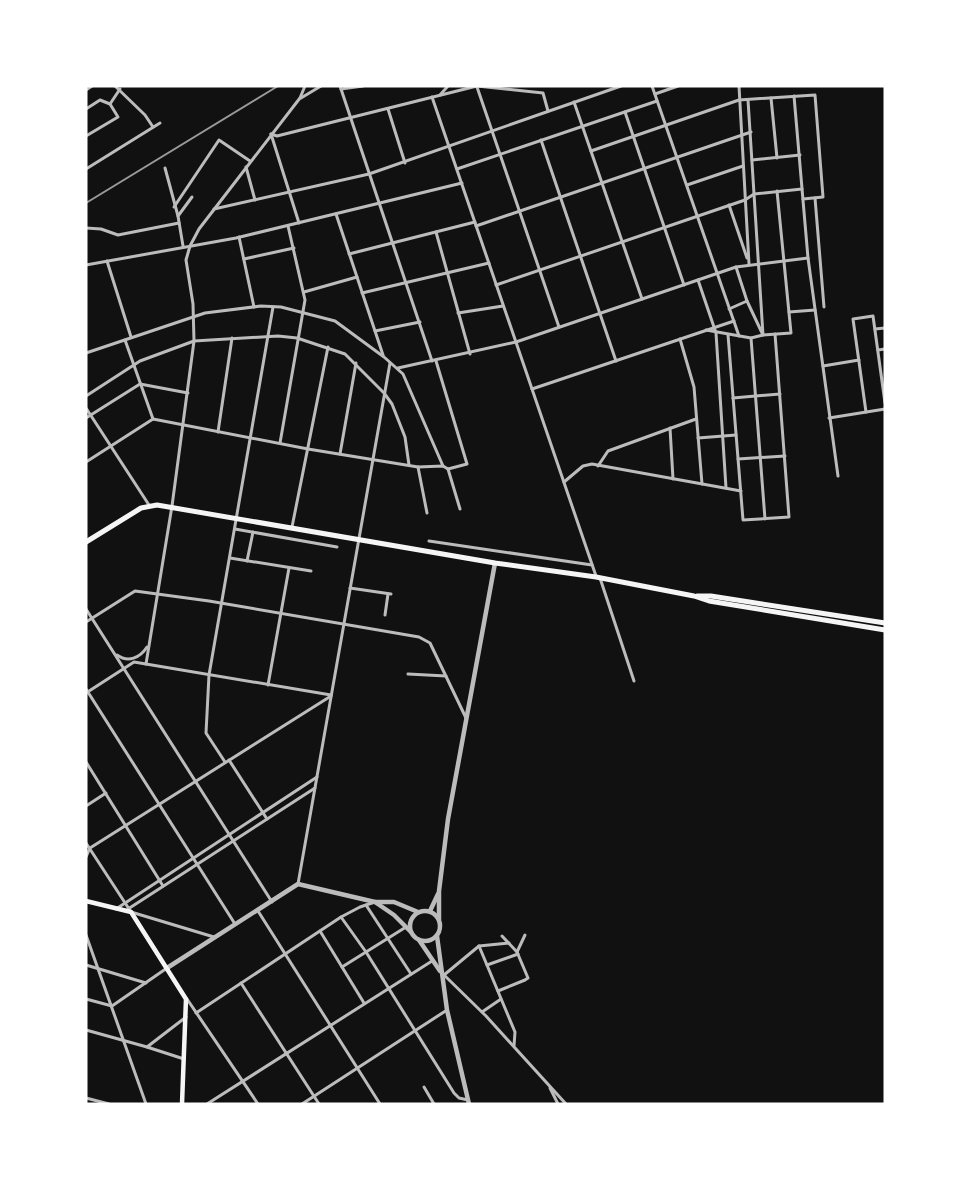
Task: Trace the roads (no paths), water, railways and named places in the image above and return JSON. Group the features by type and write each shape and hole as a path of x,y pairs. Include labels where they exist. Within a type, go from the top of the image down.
{"main road":[{"path":"86,542 149,505 172,506 495,563 598,578 694,596 709,601 885,630"},
{"path":"694,596 711,596 885,623"},
{"path":"86,901 130,910 186,999 187,1016 182,1104"}],"street":[{"path":"86,90 92,86"},
{"path":"115,86 145,115 153,127"},
{"path":"146,664 172,506 194,341 194,318 186,260 190,246 214,210 270,134 300,98 305,86"},
{"path":"300,98 321,86"},
{"path":"363,86 340,88 368,174 434,361 467,464 448,469"},
{"path":"440,96 448,86"},
{"path":"270,134 277,136 477,86 543,93 548,111"},
{"path":"477,86 559,327"},
{"path":"214,210 368,174 621,86"},
{"path":"652,86 739,336"},
{"path":"655,94 678,86"},
{"path":"739,86 749,264"},
{"path":"110,104 120,89"},
{"path":"591,151 740,100 815,95 823,197 803,198"},
{"path":"794,96 808,258 838,476"},
{"path":"432,97 592,566 598,578 634,682"},
{"path":"772,98 777,158"},
{"path":"86,109 100,100 110,104 118,117 86,136"},
{"path":"748,100 763,335"},
{"path":"457,169 657,101"},
{"path":"574,102 642,299"},
{"path":"388,109 405,162"},
{"path":"625,112 684,285"},
{"path":"86,169 160,123"},
{"path":"349,254 476,224 519,211 751,132"},
{"path":"270,134 299,223"},
{"path":"174,206 218,140 250,161"},
{"path":"541,140 616,361"},
{"path":"686,185 752,162 800,155"},
{"path":"246,166 256,200"},
{"path":"165,168 178,216 183,246"},
{"path":"86,265 239,237 462,183"},
{"path":"496,285 745,200 754,194 802,189"},
{"path":"706,330 751,338 791,333 778,191"},
{"path":"178,216 192,197"},
{"path":"815,198 824,307"},
{"path":"729,205 749,264"},
{"path":"336,214 384,356"},
{"path":"86,228 101,229 118,235 179,223"},
{"path":"280,443 303,313 304,292 288,225"},
{"path":"436,232 470,354"},
{"path":"239,237 254,307"},
{"path":"244,259 294,248"},
{"path":"397,369 470,354 516,342 736,267 808,258"},
{"path":"107,261 131,337"},
{"path":"362,293 489,263"},
{"path":"736,267 747,301 763,335"},
{"path":"304,292 357,277"},
{"path":"698,280 716,333 721,436 726,488"},
{"path":"729,309 747,301"},
{"path":"458,313 503,306"},
{"path":"86,353 205,313 254,307 274,307 335,321 384,356 403,374 443,466"},
{"path":"225,762 206,733 209,675 223,603 266,336 274,307"},
{"path":"789,312 815,310"},
{"path":"866,412 853,319 873,316 885,403"},
{"path":"532,389 734,321"},
{"path":"375,331 420,322"},
{"path":"875,330 885,328"},
{"path":"728,335 743,520 789,517 775,334"},
{"path":"86,396 134,365 194,341 266,336 298,338 345,354 384,393 392,404 405,437 409,465"},
{"path":"218,432 232,338"},
{"path":"751,338 765,519"},
{"path":"680,339 694,387 702,484"},
{"path":"125,340 153,419"},
{"path":"292,527 328,347"},
{"path":"878,350 885,349"},
{"path":"823,366 859,360"},
{"path":"340,454 356,363"},
{"path":"86,999 112,1006 167,968 298,884 390,363"},
{"path":"86,418 140,384 188,393"},
{"path":"734,398 780,394"},
{"path":"86,408 149,505"},
{"path":"829,418 885,409"},
{"path":"598,466 608,451 696,418"},
{"path":"86,462 153,419 308,449 418,467 443,466 448,469 460,509"},
{"path":"670,428 673,479"},
{"path":"698,438 736,435"},
{"path":"738,460 784,456"},
{"path":"564,482 583,466 598,466 741,491"},
{"path":"418,467 427,513"},
{"path":"235,529 337,546"},
{"path":"247,561 253,532"},
{"path":"429,541 592,566"},
{"path":"230,558 311,571"},
{"path":"419,940 428,941 436,936 440,929 439,890 448,819 495,563"},
{"path":"268,685 289,568"},
{"path":"350,588 390,594 385,615"},
{"path":"86,622 135,591 223,603 419,637 430,643 467,721"},
{"path":"86,609 272,902"},
{"path":"114,653 128,659 135,658 142,655 149,642"},
{"path":"236,924 87,691 134,662 331,696"},
{"path":"408,674 446,676"},
{"path":"86,857 90,848 331,696"},
{"path":"229,760 267,818"},
{"path":"86,762 163,886"},
{"path":"116,908 317,777"},
{"path":"130,910 197,863 315,788"},
{"path":"86,806 106,793"},
{"path":"86,843 130,910 214,938"},
{"path":"298,884 375,902 394,902 418,912 430,911 439,920"},
{"path":"430,911 439,890"},
{"path":"196,1012 341,917 375,902"},
{"path":"375,902 394,915 419,940 443,974 482,1012 566,1104"},
{"path":"366,905 411,974"},
{"path":"258,911 380,1104"},
{"path":"411,932 410,923 418,912"},
{"path":"341,917 366,952 456,1096 469,1102"},
{"path":"342,967 406,927"},
{"path":"320,931 364,1003"},
{"path":"86,935 146,1104"},
{"path":"487,965 518,953 525,935"},
{"path":"436,936 447,1010 469,1102"},
{"path":"498,990 527,979 518,953 502,936"},
{"path":"443,974 479,946 510,943"},
{"path":"479,946 516,1035 514,1046"},
{"path":"207,1104 432,961"},
{"path":"86,965 146,983"},
{"path":"241,983 319,1104"},
{"path":"186,999 258,1104"},
{"path":"482,1012 501,999"},
{"path":"302,1104 447,1010"},
{"path":"146,1047 187,1016"},
{"path":"86,1030 184,1059"},
{"path":"549,1085 558,1104"},
{"path":"424,1087 434,1104"},
{"path":"86,1098 109,1104"}],"railway":[{"path":"86,203 278,86"}]}
